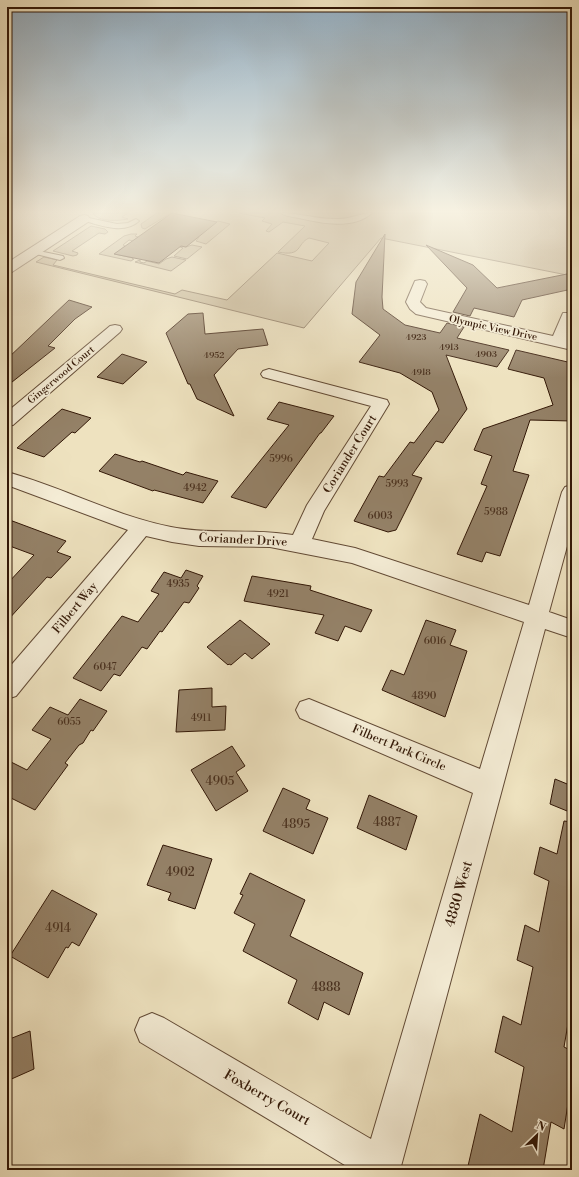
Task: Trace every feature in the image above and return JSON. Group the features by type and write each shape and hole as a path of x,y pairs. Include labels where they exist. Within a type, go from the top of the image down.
{"street":[{"name":"Olympic View Drive","path":"420,284 414,296 413,302 421,311 565,344"},
{"path":"565,344 568,316"},
{"name":"Gingerwood Court","path":"7,421 115,329"},
{"name":"Coriander Court","path":"269,374 381,404 314,510 299,544"},
{"name":"Coriander Drive","path":"7,478 142,527 172,535 199,538 270,539 355,556 572,629"},
{"name":"4880 West","path":"382,1168 572,492"},
{"name":"Filbert Way","path":"7,688 142,527"},
{"name":"Filbert Park Circle","path":"309,710 489,786"},
{"name":"Foxberry Court","path":"152,1030 382,1168"}],"shaded area":[{"path":"60,268 175,294 182,290 227,300 261,268 355,268 304,328"},
{"path":"159,268 175,268 171,271"},
{"path":"531,268 572,268 572,276"}],"building":[{"path":"365,268 383,268 383,309 405,325 440,333 447,323 464,327 457,338 509,350 497,367 446,355 467,409 443,443 436,441 412,475 422,478 396,530 388,532 354,521 379,476 384,477 410,442 414,443 439,410 432,392 400,373 359,362 380,335 352,314 356,282"},
{"path":"448,268 476,268 497,288 572,273 572,289 522,300 514,317 474,308 470,316 453,312 467,288"},
{"path":"69,300 92,307 75,319 48,346 55,348 7,386 7,359"},
{"path":"203,313 205,334 263,329 268,345 238,349 214,375 234,416 197,399 190,384 188,384 166,333 188,314"},
{"path":"516,350 572,363 572,421 530,420 513,471 529,475 500,556 486,552 482,562 457,554 487,486 481,484 492,456 474,450 483,429 553,405 544,378 508,369"},
{"path":"122,354 147,362 123,384 97,377"},
{"path":"279,402 334,416 266,508 231,497 289,425 267,419"},
{"path":"62,409 91,418 75,433 72,432 44,457 17,448"},
{"path":"115,454 140,462 142,461 183,475 186,472 218,481 203,503 154,490 153,491 99,471"},
{"path":"7,519 66,541 57,552 71,557 51,578 47,577 7,621 7,584 34,555 7,545"},
{"path":"186,570 203,576 197,586 199,588 189,603 184,602 162,632 160,631 147,649 142,647 120,676 114,674 101,691 73,678 122,616 138,622 159,594 151,591 164,572 181,578"},
{"path":"252,576 311,586 310,590 372,610 361,632 345,626 338,641 315,633 324,615 244,601"},
{"path":"240,620 270,644 252,659 245,653 231,665 228,665 207,647"},
{"path":"426,620 456,630 450,645 467,651 445,717 382,690 391,670 404,675"},
{"path":"212,688 212,707 226,706 225,730 176,732 179,690"},
{"path":"80,699 107,711 93,731 91,730 83,743 79,745 65,763 68,765 35,810 7,796 7,760 27,770 51,739 32,730 50,707 68,715"},
{"path":"232,746 245,766 236,772 248,791 216,811 191,770"},
{"path":"555,779 572,786 572,813 550,804"},
{"path":"283,788 310,800 306,809 328,818 313,854 263,831"},
{"path":"369,795 417,816 406,850 357,828"},
{"path":"564,821 572,822 572,1000 564,1047 572,1051 572,1078 564,1129 551,1122 543,1170 476,1170 468,1166 480,1114 512,1132 524,1067 495,1052 503,1016 521,1025 533,967 517,960 525,925 539,932 549,881 534,874 540,847 557,854"},
{"path":"163,845 212,859 195,909 168,900 171,893 147,885"},
{"path":"250,873 305,900 290,936 363,973 349,1015 324,1002 318,1020 288,1003 297,980 243,951 255,924 234,913 243,895 240,894"},
{"path":"52,890 97,914 79,946 72,942 68,948 66,947 48,978 10,956"},
{"path":"30,1031 34,1069 7,1081 7,1040"}]}
